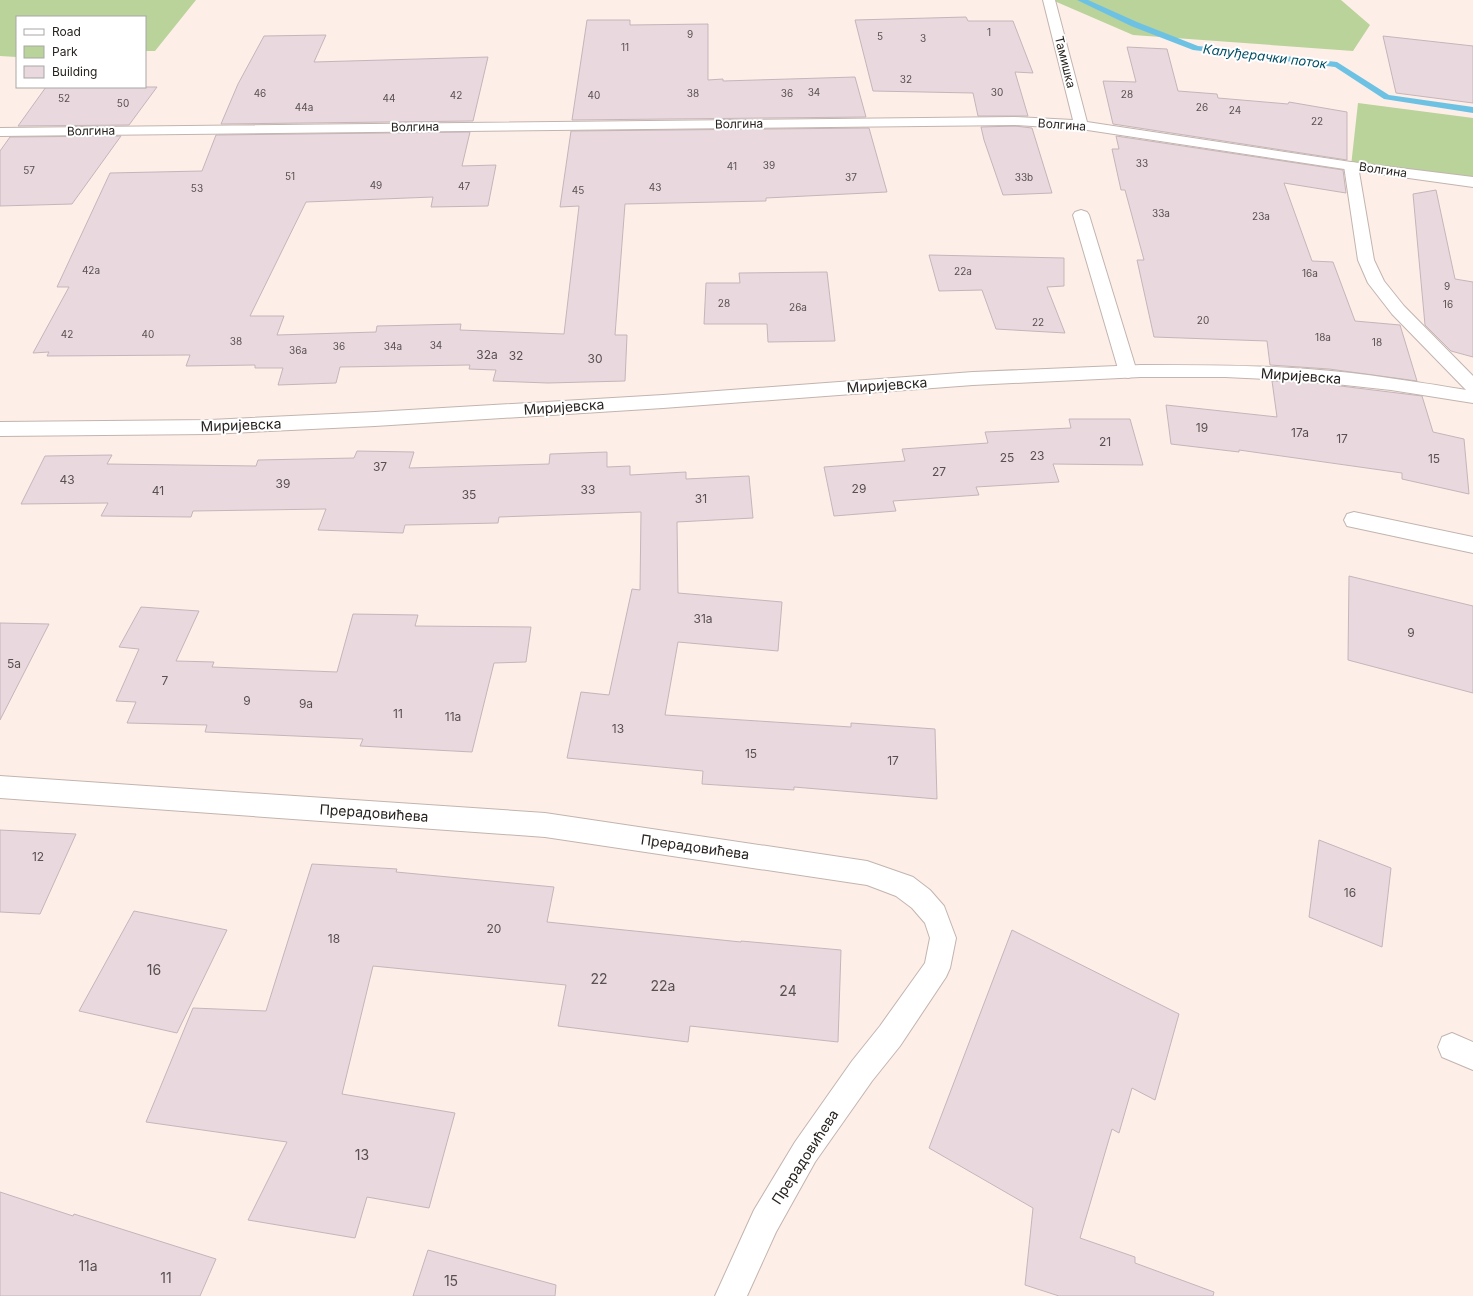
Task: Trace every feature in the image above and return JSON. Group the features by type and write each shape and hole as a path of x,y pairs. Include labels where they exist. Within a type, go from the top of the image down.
{"street":[{"name":"Тамишка","path":"1050,0 1081,125"},
{"name":"Волгина","path":"0,132 1015,121 1081,125 1351,166 1473,182"},
{"path":"1351,166 1366,260 1376,283 1398,310 1473,387"},
{"path":"1081,215 1128,372"},
{"name":"Миријевска","path":"0,429 43,430 150,426 226,427 412,418 964,379 1151,370 1288,374 1443,391 1473,397"},
{"path":"1354,520 1473,545"},
{"name":"Прерадовићева","path":"0,787 545,825 868,873 904,886 921,899 935,915 942,938 937,968 890,1036 862,1071 805,1152 765,1222 731,1296"}],"green space":[{"path":"0,0 196,0 155,51 146,51 146,16 16,16 16,57 0,56"},
{"path":"1052,0 1341,0 1370,25 1353,51 1133,35"},
{"path":"1358,103 1473,118 1473,182 1351,166"}],"building":[{"path":"966,17 968,21 1013,21 1033,73 1015,72 1028,116 978,116 973,93 873,91 855,20"},
{"path":"587,20 630,20 630,25 708,24 708,80 723,79 723,81 855,77 866,117 572,120"},
{"path":"326,35 314,62 488,57 473,121 221,124 238,84 264,36"},
{"path":"1383,36 1473,46 1473,103 1396,93"},
{"path":"1127,47 1167,49 1178,91 1217,94 1218,98 1288,104 1289,102 1347,112 1347,160 1113,124 1103,81 1136,82"},
{"path":"157,87 129,125 18,126 45,88"},
{"path":"1015,126 1032,128 1052,193 1003,195 981,127"},
{"path":"869,128 887,192 766,198 766,201 625,204 615,335 627,335 625,381 548,383 493,381 496,370 469,369 470,365 340,367 336,383 278,385 283,368 255,368 255,365 186,366 190,355 47,356 49,352 33,353 69,287 57,287 110,173 202,171 216,135 470,132 462,166 496,165 488,206 431,207 433,197 306,202 250,316 284,316 277,335 376,332 377,326 461,324 460,330 564,334 579,206 560,207 571,131"},
{"path":"121,136 72,204 0,206 0,151 10,137"},
{"path":"1116,136 1343,170 1346,193 1284,183 1312,261 1333,262 1355,321 1400,325 1417,381 1329,369 1270,365 1267,341 1154,337 1137,260 1144,260 1125,190 1121,190 1112,149 1119,149"},
{"path":"1436,190 1455,279 1473,282 1473,357 1451,351 1425,325 1413,194"},
{"path":"929,255 1064,258 1064,286 1047,287 1065,333 996,329 982,290 939,291"},
{"path":"827,272 835,341 768,342 767,324 704,324 706,283 740,283 739,273"},
{"path":"1272,381 1308,382 1422,396 1433,432 1464,439 1469,494 1402,479 1402,473 1239,450 1239,452 1171,444 1166,405 1277,417"},
{"path":"1069,419 1130,419 1143,465 1053,464 1059,482 976,487 979,495 893,501 896,511 834,516 824,467 905,461 902,449 988,443 985,432 1071,428"},
{"path":"357,451 414,452 409,468 549,464 550,454 607,452 607,467 630,466 630,475 686,472 686,479 749,476 753,518 677,522 678,593 782,602 778,651 678,642 665,715 851,727 851,723 935,729 937,799 794,787 794,790 702,784 703,771 567,758 581,692 609,695 632,589 640,590 641,512 499,517 498,523 405,525 403,533 318,530 326,509 193,511 191,517 101,516 108,503 21,504 45,456 112,455 107,464 256,466 258,460 354,458"},
{"path":"1349,576 1473,606 1473,693 1348,660"},
{"path":"141,607 199,611 176,661 214,662 212,667 337,672 353,614 418,615 415,626 531,627 526,662 494,663 472,752 360,746 363,739 205,732 207,725 127,723 136,702 116,701 139,649 119,647"},
{"path":"0,623 49,624 0,720"},
{"path":"0,830 76,834 40,914 0,912"},
{"path":"1319,840 1391,868 1382,947 1309,917"},
{"path":"312,864 397,869 396,872 554,887 547,922 741,942 841,950 838,1042 690,1026 688,1042 558,1026 566,985 373,966 342,1094 455,1113 429,1208 367,1197 355,1238 248,1220 287,1142 146,1122 193,1008 266,1011"},
{"path":"134,911 227,930 177,1033 79,1011"},
{"path":"1012,930 1179,1014 1155,1100 1132,1088 1119,1133 1112,1129 1080,1238 1135,1257 1135,1263 1214,1292 1213,1296 1059,1296 1025,1285 1033,1208 929,1148"},
{"path":"0,1192 73,1216 74,1214 216,1259 200,1296 0,1296"},
{"path":"428,1250 556,1285 555,1296 413,1296"}],"waterway":[{"name":"Калуђерачки поток","path":"1081,0 1134,24 1196,48 1337,65 1387,97 1473,110"}]}
